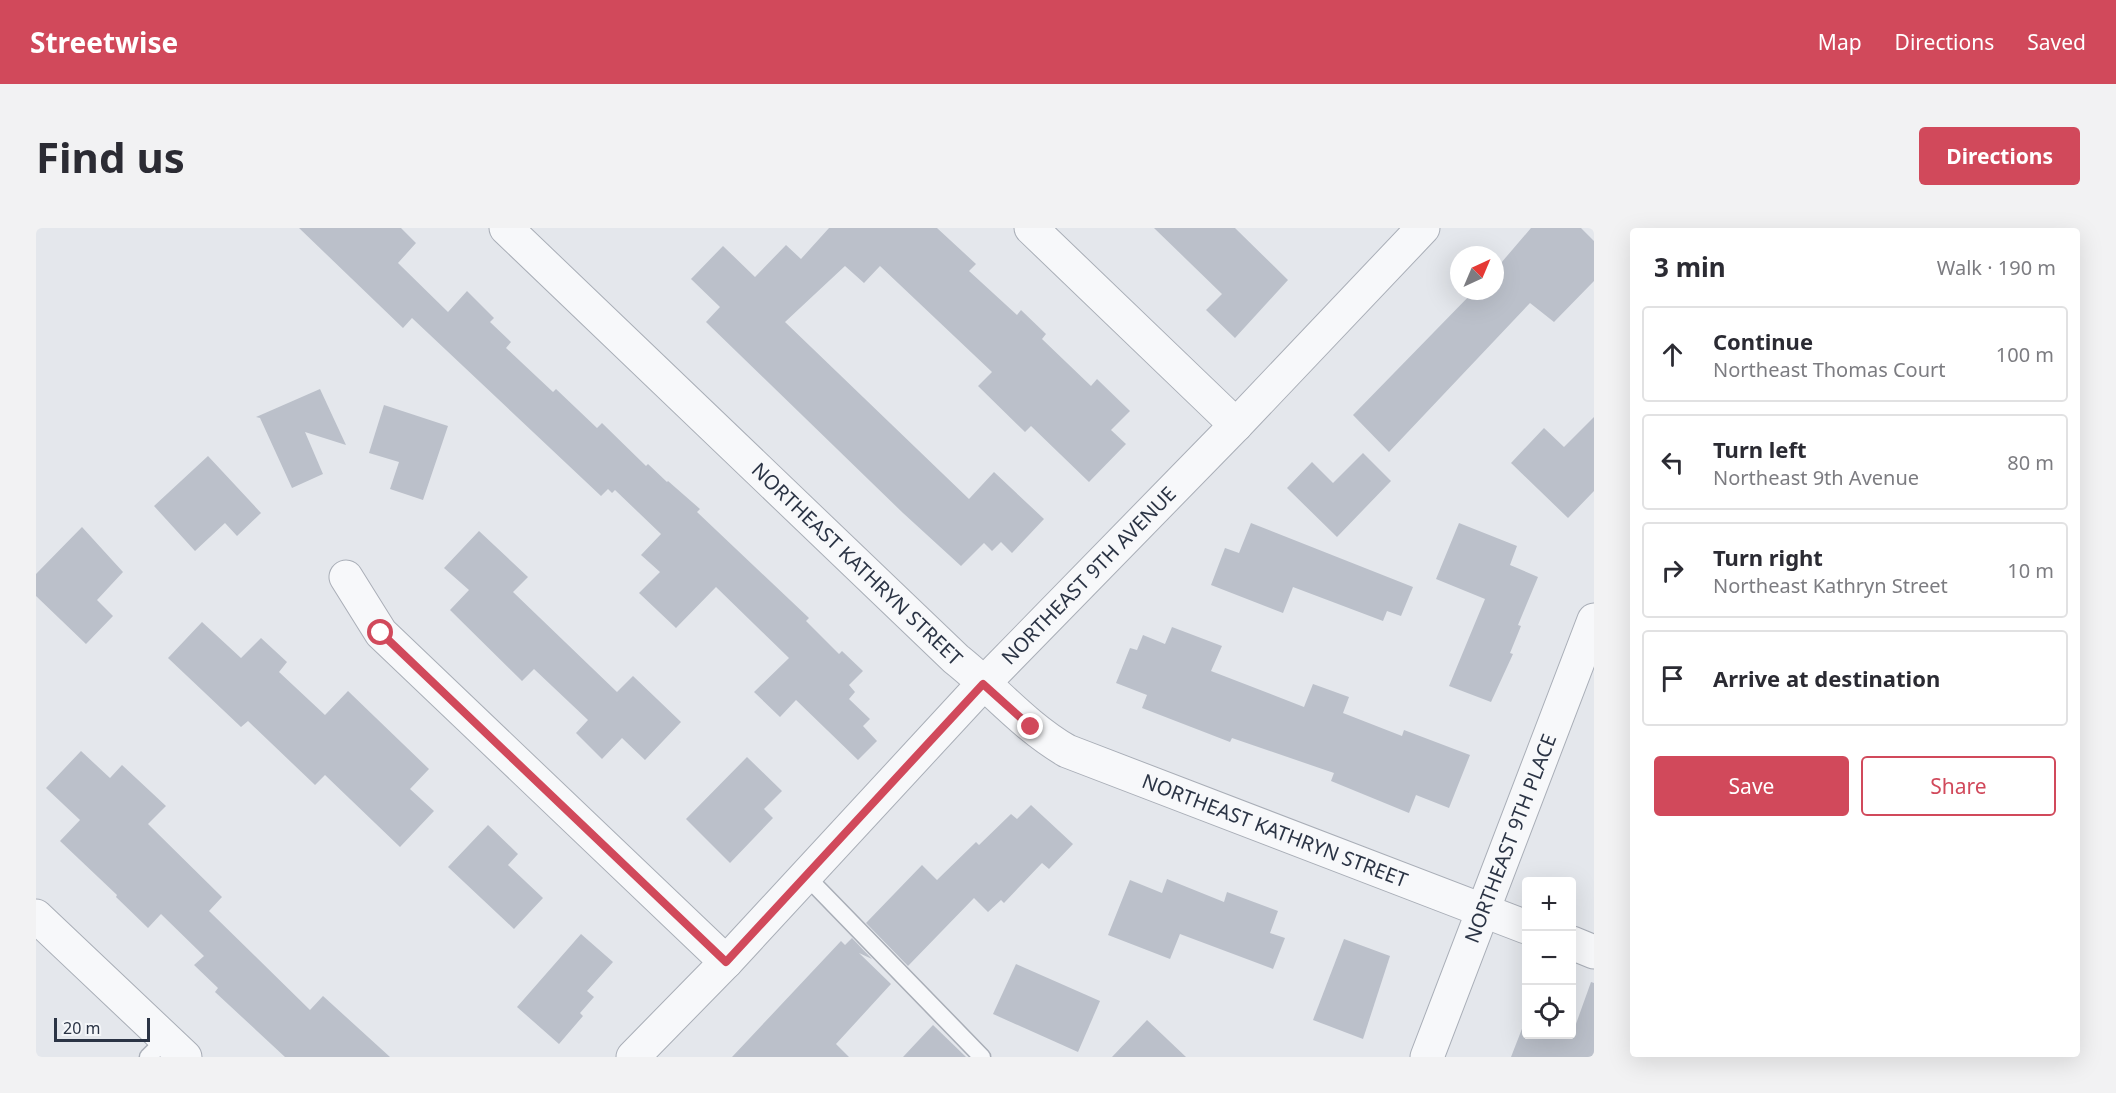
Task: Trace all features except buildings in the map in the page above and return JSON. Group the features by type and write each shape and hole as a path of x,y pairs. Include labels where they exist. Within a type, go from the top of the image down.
{"street":[{"name":"NORTHEAST KATHRYN STREET","path":"506,228 983,684 1031,727 1067,751 1522,925"},
{"path":"1031,228 1236,425"},
{"name":"NORTHEAST 9TH AVENUE","path":"633,1057 726,962 983,684 1236,425 1423,228"},
{"path":"346,577 381,633 726,962"},
{"name":"NORTHEAST 9TH PLACE","path":"1427,1057 1594,620"},
{"path":"36,916 166,1051"},
{"path":"1576,945 1594,952"}],"lane":[{"path":"806,876 982,1057"}],"route":[{"path":"381,633 726,962 983,684 1031,727"}]}
